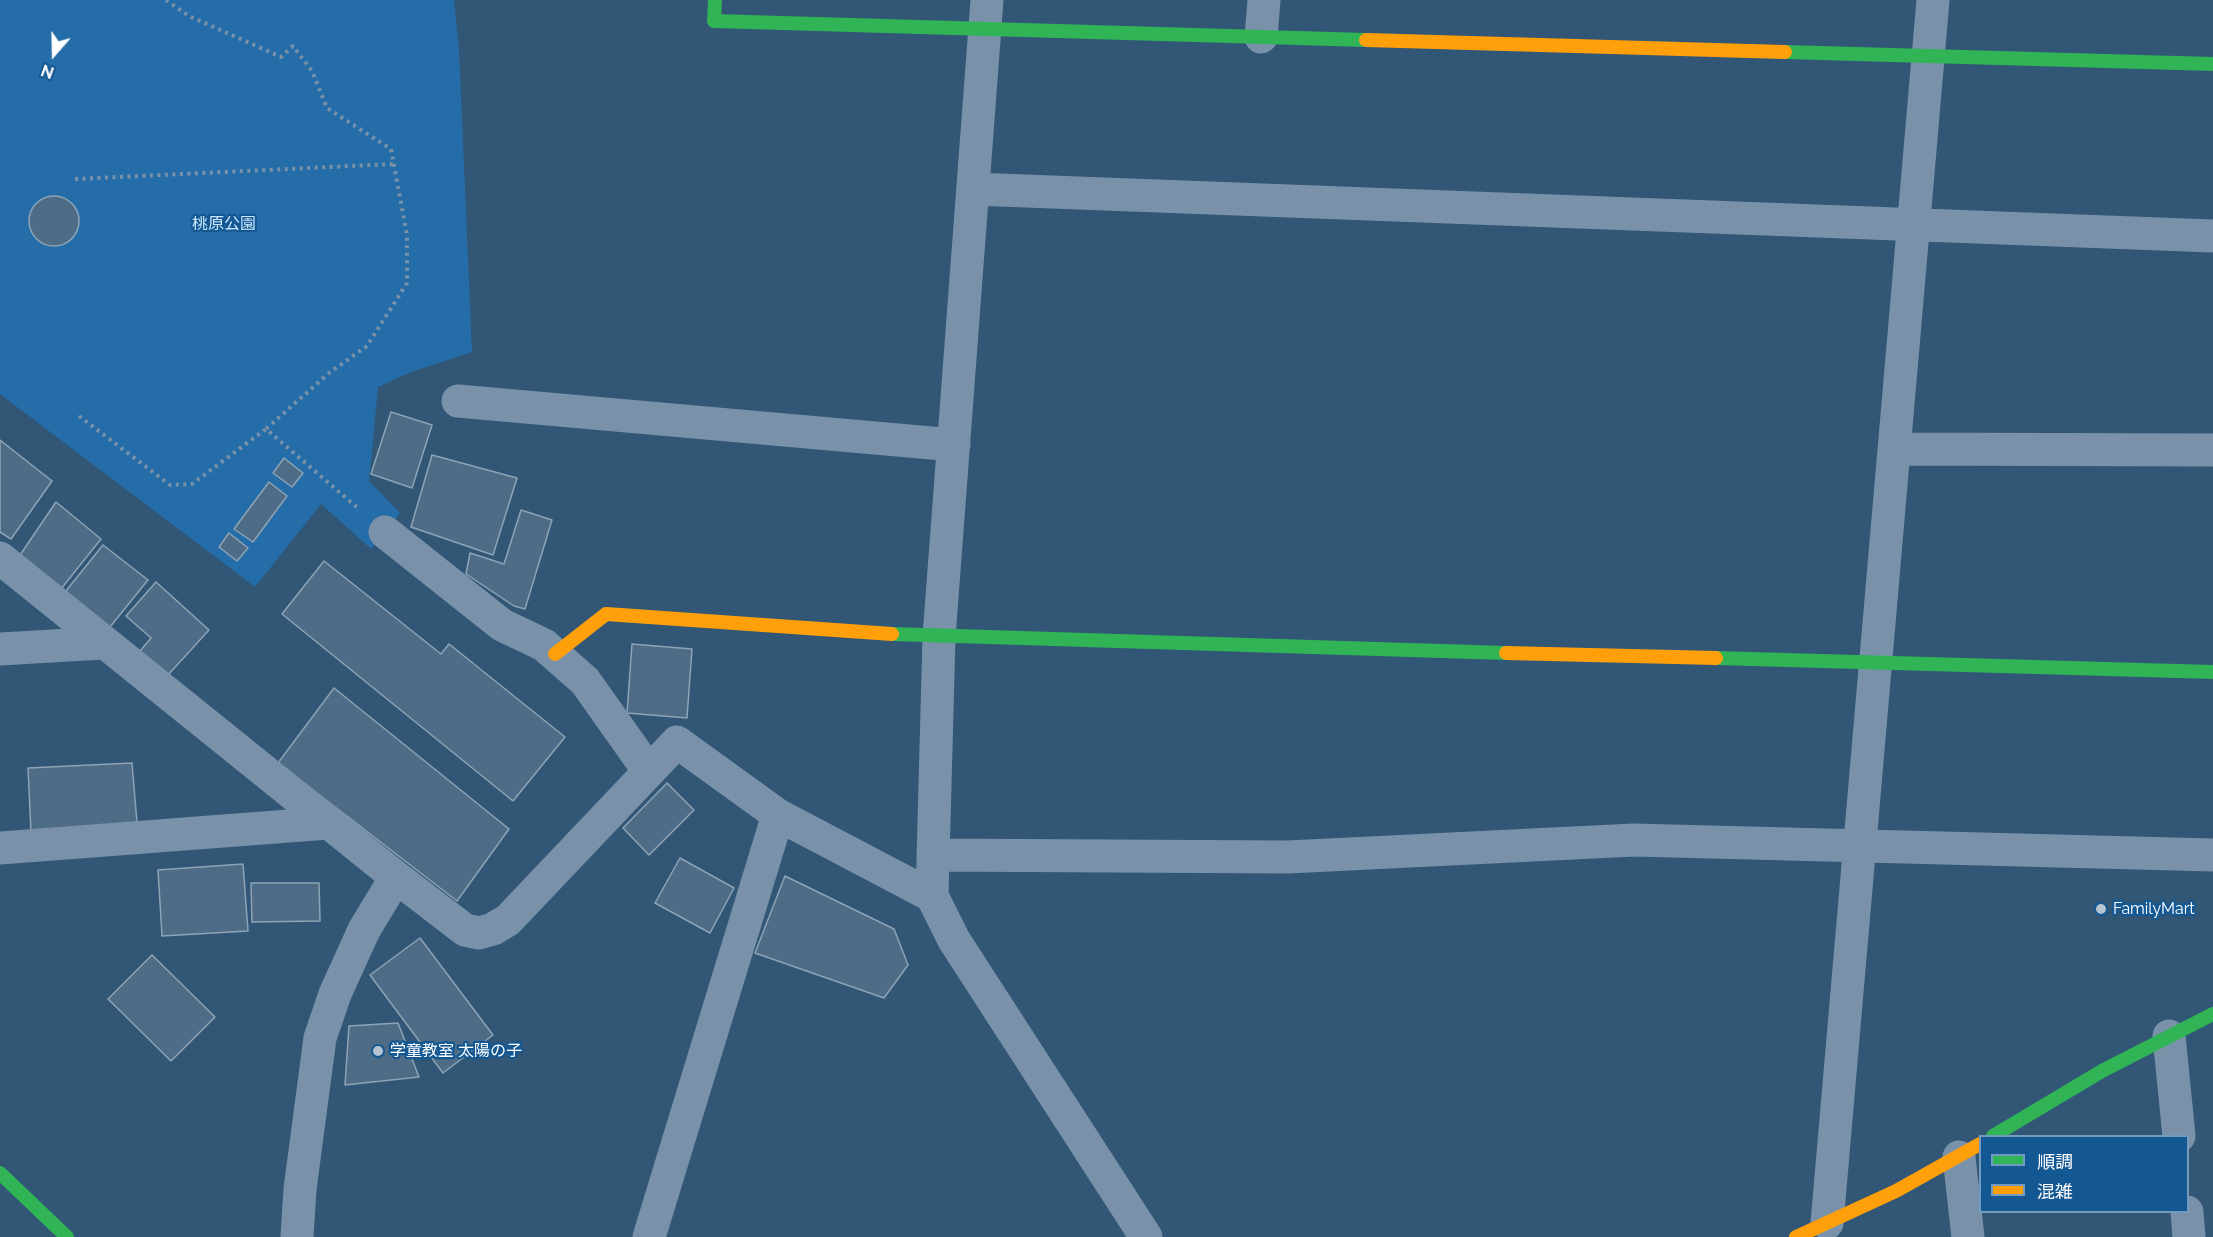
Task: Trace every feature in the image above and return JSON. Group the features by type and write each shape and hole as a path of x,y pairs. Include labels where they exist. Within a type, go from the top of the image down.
{"street":[{"path":"716,0 714,21 986,14 1261,37 2213,63"},
{"path":"1261,37 1264,0"},
{"path":"1827,1223 1933,0"},
{"path":"986,14 939,637 932,896 954,940 1146,1237"},
{"path":"973,189 2213,236"},
{"path":"458,401 954,445"},
{"path":"1894,449 2213,450"},
{"path":"385,532 502,625 544,645 585,681 648,770"},
{"path":"0,558 103,643 465,930 479,933 493,929 508,920 677,742 778,815 932,896"},
{"path":"555,654 606,614 939,637 2213,672"},
{"path":"0,649 103,643"},
{"path":"649,1237 778,815"},
{"path":"0,849 328,823"},
{"path":"933,855 1288,857 1634,840 1860,844 2213,855"},
{"path":"297,1237 302,1177 321,1038 335,994 364,930 396,877"},
{"path":"1996,1135 2102,1071 2213,1014"},
{"path":"2169,1036 2179,1135"},
{"path":"1796,1237 1896,1191 1970,1151 1968,1237"},
{"path":"0,1173 67,1237"},
{"path":"2187,1213 2189,1237"}],"path":[{"path":"79,416 170,485 192,484 266,429 328,373 367,346 407,283 407,235 391,149 327,108 312,71 293,46 281,57 189,16 166,0"},
{"path":"75,179 394,164"},
{"path":"266,429 385,532"}],"green space":[{"name":"桃原公園","path":"0,0 454,0 459,50 472,352 411,372 378,387 369,481 400,513 371,549 321,504 255,587 0,394"}],"building":[{"path":"49,196 59,196 72,203 79,216 79,226 72,239 59,246 49,246 40,242 33,235 29,226 29,216 33,207 40,200"},
{"path":"391,412 432,425 412,488 371,474"},
{"path":"0,440 52,481 11,539 0,532"},
{"path":"432,455 517,478 493,555 411,527"},
{"path":"284,458 303,473 292,487 273,473"},
{"path":"269,482 287,496 253,542 234,529"},
{"path":"56,502 101,539 57,594 18,558"},
{"path":"521,510 552,520 525,609 514,606 466,574 470,553 504,564"},
{"path":"229,533 248,548 237,561 219,547"},
{"path":"103,545 148,580 110,627 65,592"},
{"path":"324,561 441,654 449,644 565,737 513,801 282,614"},
{"path":"156,582 209,630 168,675 140,651 151,638 126,616"},
{"path":"632,644 692,649 687,718 627,713"},
{"path":"334,688 509,829 457,901 278,763"},
{"path":"132,763 137,823 31,832 28,768"},
{"path":"667,783 694,810 649,855 623,828"},
{"path":"680,858 734,888 710,933 655,903"},
{"path":"243,864 248,931 162,936 158,870"},
{"path":"785,876 894,929 908,965 884,998 755,953"},
{"path":"251,883 319,883 320,921 252,922"},
{"path":"420,938 493,1035 443,1073 370,975"},
{"path":"152,955 215,1017 171,1061 108,999"},
{"name":"学童教室 太陽の子","path":"398,1023 419,1077 345,1085 349,1026"}],"traffic: fast":[{"path":"715,0 714,21 1366,40"},
{"path":"1785,52 2213,64"},
{"path":"892,634 1506,653"},
{"path":"1716,658 2213,672"},
{"path":"1995,1135 2102,1071 2213,1014"},
{"path":"0,1173 67,1237"}],"traffic: slow":[{"path":"1366,40 1785,52"},
{"path":"555,654 606,614 892,634"},
{"path":"1506,653 1716,658"},
{"path":"1796,1237 1896,1191 1979,1145"}],"place":[{"name":"FamilyMart","path":"2101,909"},
{"name":"学童教室 太陽の子","path":"378,1051"}]}
